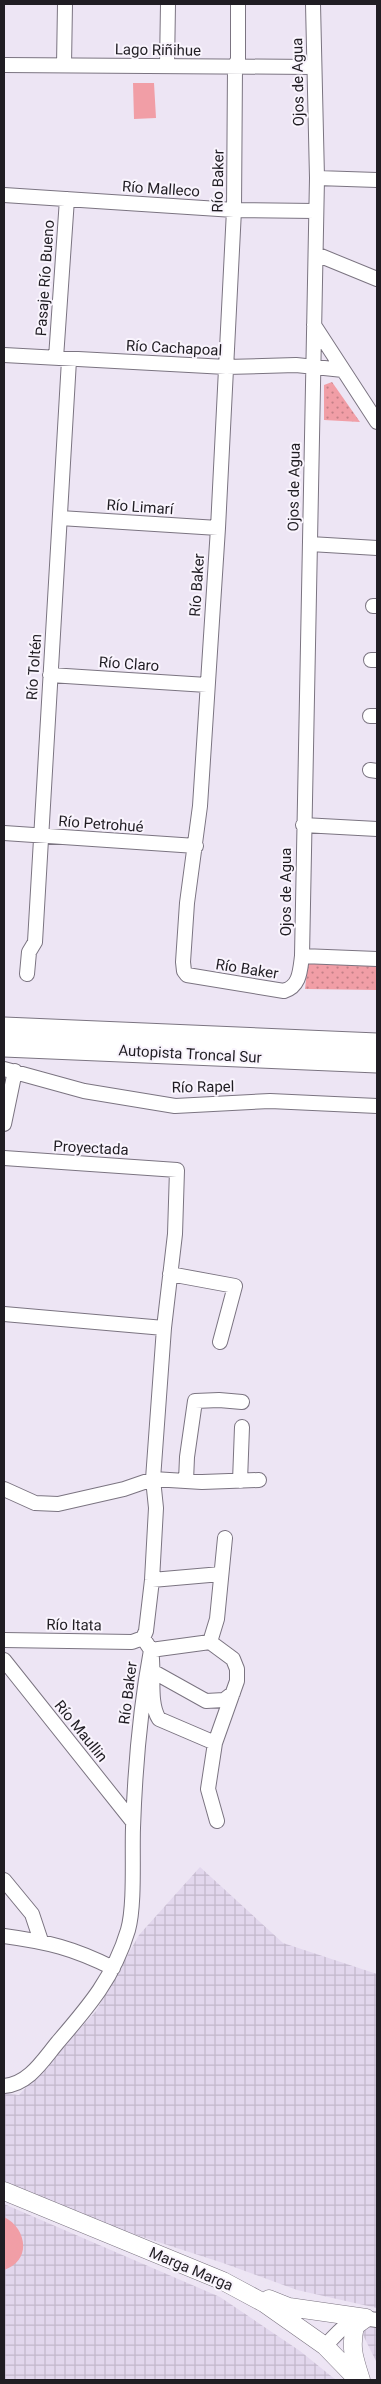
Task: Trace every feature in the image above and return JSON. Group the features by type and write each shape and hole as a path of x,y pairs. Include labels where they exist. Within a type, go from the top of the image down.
{"highway":[{"name":"Autopista Troncal Sur","path":"4,1028 377,1044"},
{"name":"Autopista Troncal Sur","path":"4,1046 377,1062"}],"main road":[{"name":"Marga Marga","path":"4,2191 223,2281 264,2303 326,2346 359,2380"},
{"path":"223,2281 289,2307 372,2319"},
{"path":"359,2380 352,2351 352,2340 355,2326 372,2319"}],"street":[{"path":"64,65 65,4"},
{"path":"167,66 168,4"},
{"name":"Río Baker","path":"238,4 238,59 235,67 234,210 218,528 200,806 187,903 183,962 184,971 187,975 284,991 291,989 297,982 300,970"},
{"name":"Ojos de Agua","path":"300,970 302,956 303,825 316,254 315,211 317,178 313,4"},
{"name":"Lago Riñihue","path":"4,65 313,67"},
{"path":"317,178 377,180"},
{"name":"Río Malleco","path":"4,195 234,210 315,211"},
{"name":"Pasaje Río Bueno","path":"63,359 67,200"},
{"path":"316,254 377,279"},
{"path":"314,325 377,422"},
{"name":"Río Cachapoal","path":"4,355 226,367 296,365 343,370"},
{"name":"Río Toltén","path":"27,974 29,952 35,942 60,518 63,359"},
{"name":"Río Limarí","path":"60,518 218,528"},
{"path":"310,544 377,548"},
{"name":"Río Claro","path":"50,675 207,685"},
{"path":"303,825 377,830"},
{"name":"Río Petrohué","path":"4,833 196,846"},
{"path":"302,956 377,959"},
{"path":"4,1124 9,1070"},
{"name":"Río Rapel","path":"9,1070 84,1091 175,1106 279,1101 377,1106"},
{"name":"Proyectada","path":"4,1158 177,1170 175,1234 170,1274"},
{"path":"143,1638 146,1631 152,1580 156,1508 153,1479 164,1328 170,1274 235,1286 220,1342"},
{"path":"4,1314 164,1328"},
{"path":"186,1481 187,1457 195,1401 242,1402"},
{"path":"240,1481 242,1427"},
{"path":"4,1489 35,1503 58,1504 124,1489 153,1479 186,1481 259,1480"},
{"path":"210,1642 217,1619 225,1538"},
{"path":"152,1580 221,1574"},
{"name":"Río Baker","path":"4,2086 22,2080 32,2074 107,1982 128,1930 133,1822 142,1698 150,1650 143,1638"},
{"name":"Río Itata","path":"4,1640 132,1642 143,1638"},
{"path":"215,1743 160,1719 153,1702 154,1672 150,1650 210,1642 233,1659 237,1669 237,1681 215,1743 208,1789 217,1821"},
{"name":"Río Maullin","path":"4,1660 133,1822"},
{"path":"154,1672 206,1700 224,1700 233,1693"},
{"path":"4,1880 32,1914 41,1941"},
{"path":"4,1936 41,1941 80,1952 113,1968"},
{"path":"326,2346 349,2321 372,2319"}],"shaded area":[{"path":"133,83 154,83 156,118 134,119"},
{"path":"332,382 360,422 324,420 324,385"},
{"path":"308,962 377,964 377,990 305,989"},
{"path":"200,1867 283,1943 377,1974 377,2308 297,2290 223,2263 121,2230 4,2182 4,2093 19,2095 96,2011 139,1935"},
{"path":"4,2204 220,2297 300,2351 336,2380 4,2380"},
{"path":"4,2217 18,2229 23,2244 19,2259 13,2266 4,2270"},
{"path":"377,2309 377,2363 361,2331"}]}
